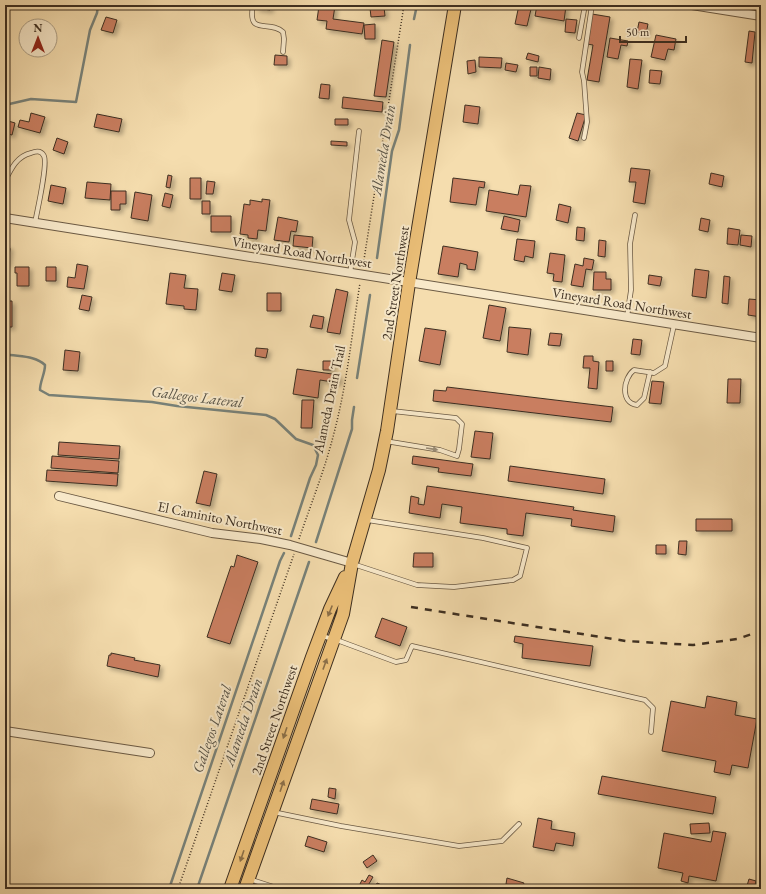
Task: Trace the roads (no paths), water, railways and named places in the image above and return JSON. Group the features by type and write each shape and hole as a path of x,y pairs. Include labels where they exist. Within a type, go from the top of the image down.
{"main road":[{"name":"2nd Street Northwest","path":"247,884 343,614 352,563 379,470 390,411 409,283 455,5"},
{"name":"2nd Street Northwest","path":"230,889 330,609 352,563"}],"street":[{"path":"692,5 761,16"},
{"name":"Vineyard Road Northwest","path":"5,218 761,338"},
{"name":"El Caminito Northwest","path":"59,496 212,533 261,539 290,545 352,563"},
{"path":"5,730 150,753"}],"lane":[{"path":"253,5 251,18 254,23 279,29 283,32 283,52"},
{"path":"579,38 585,5"},
{"path":"584,138 587,122 582,72 592,5"},
{"path":"350,273 355,242 349,220 359,131"},
{"path":"5,181 19,158 36,151 41,152 45,157 45,168 35,223"},
{"path":"626,317 631,290 630,244 635,215"},
{"path":"650,372 642,401 637,405 631,404 625,395 628,376 634,370 650,372 654,373 665,366 674,325"},
{"path":"385,441 440,450 457,456 459,449 462,424 456,418 390,411"},
{"path":"352,563 417,585 454,587 513,580 520,576 527,548 483,538 364,520"},
{"path":"320,636 334,639 396,662 406,660 412,646 645,700 653,708 651,732"},
{"path":"272,812 341,826 459,846 502,841 519,824"},
{"path":"247,884 280,889"}],"waterway":[{"path":"5,105 31,99 76,102 90,30 97,13 98,5"},
{"name":"Alameda Drain","path":"414,19 417,5"},
{"name":"Alameda Drain","path":"377,258 392,151 399,130 410,45"},
{"name":"Alameda Drain","path":"357,378 370,295"},
{"name":"Gallegos Lateral","path":"5,354 36,359 45,365 40,390 49,395 152,402 266,415 275,419 296,439 313,445 318,455 316,465 310,478 291,536"},
{"name":"Alameda Drain","path":"316,542 352,429 354,407"},
{"name":"Gallegos Lateral","path":"169,889 284,553"},
{"name":"Alameda Drain","path":"197,889 309,562"}],"railway":[{"path":"411,607 626,641 693,645 737,639 761,631"}]}
